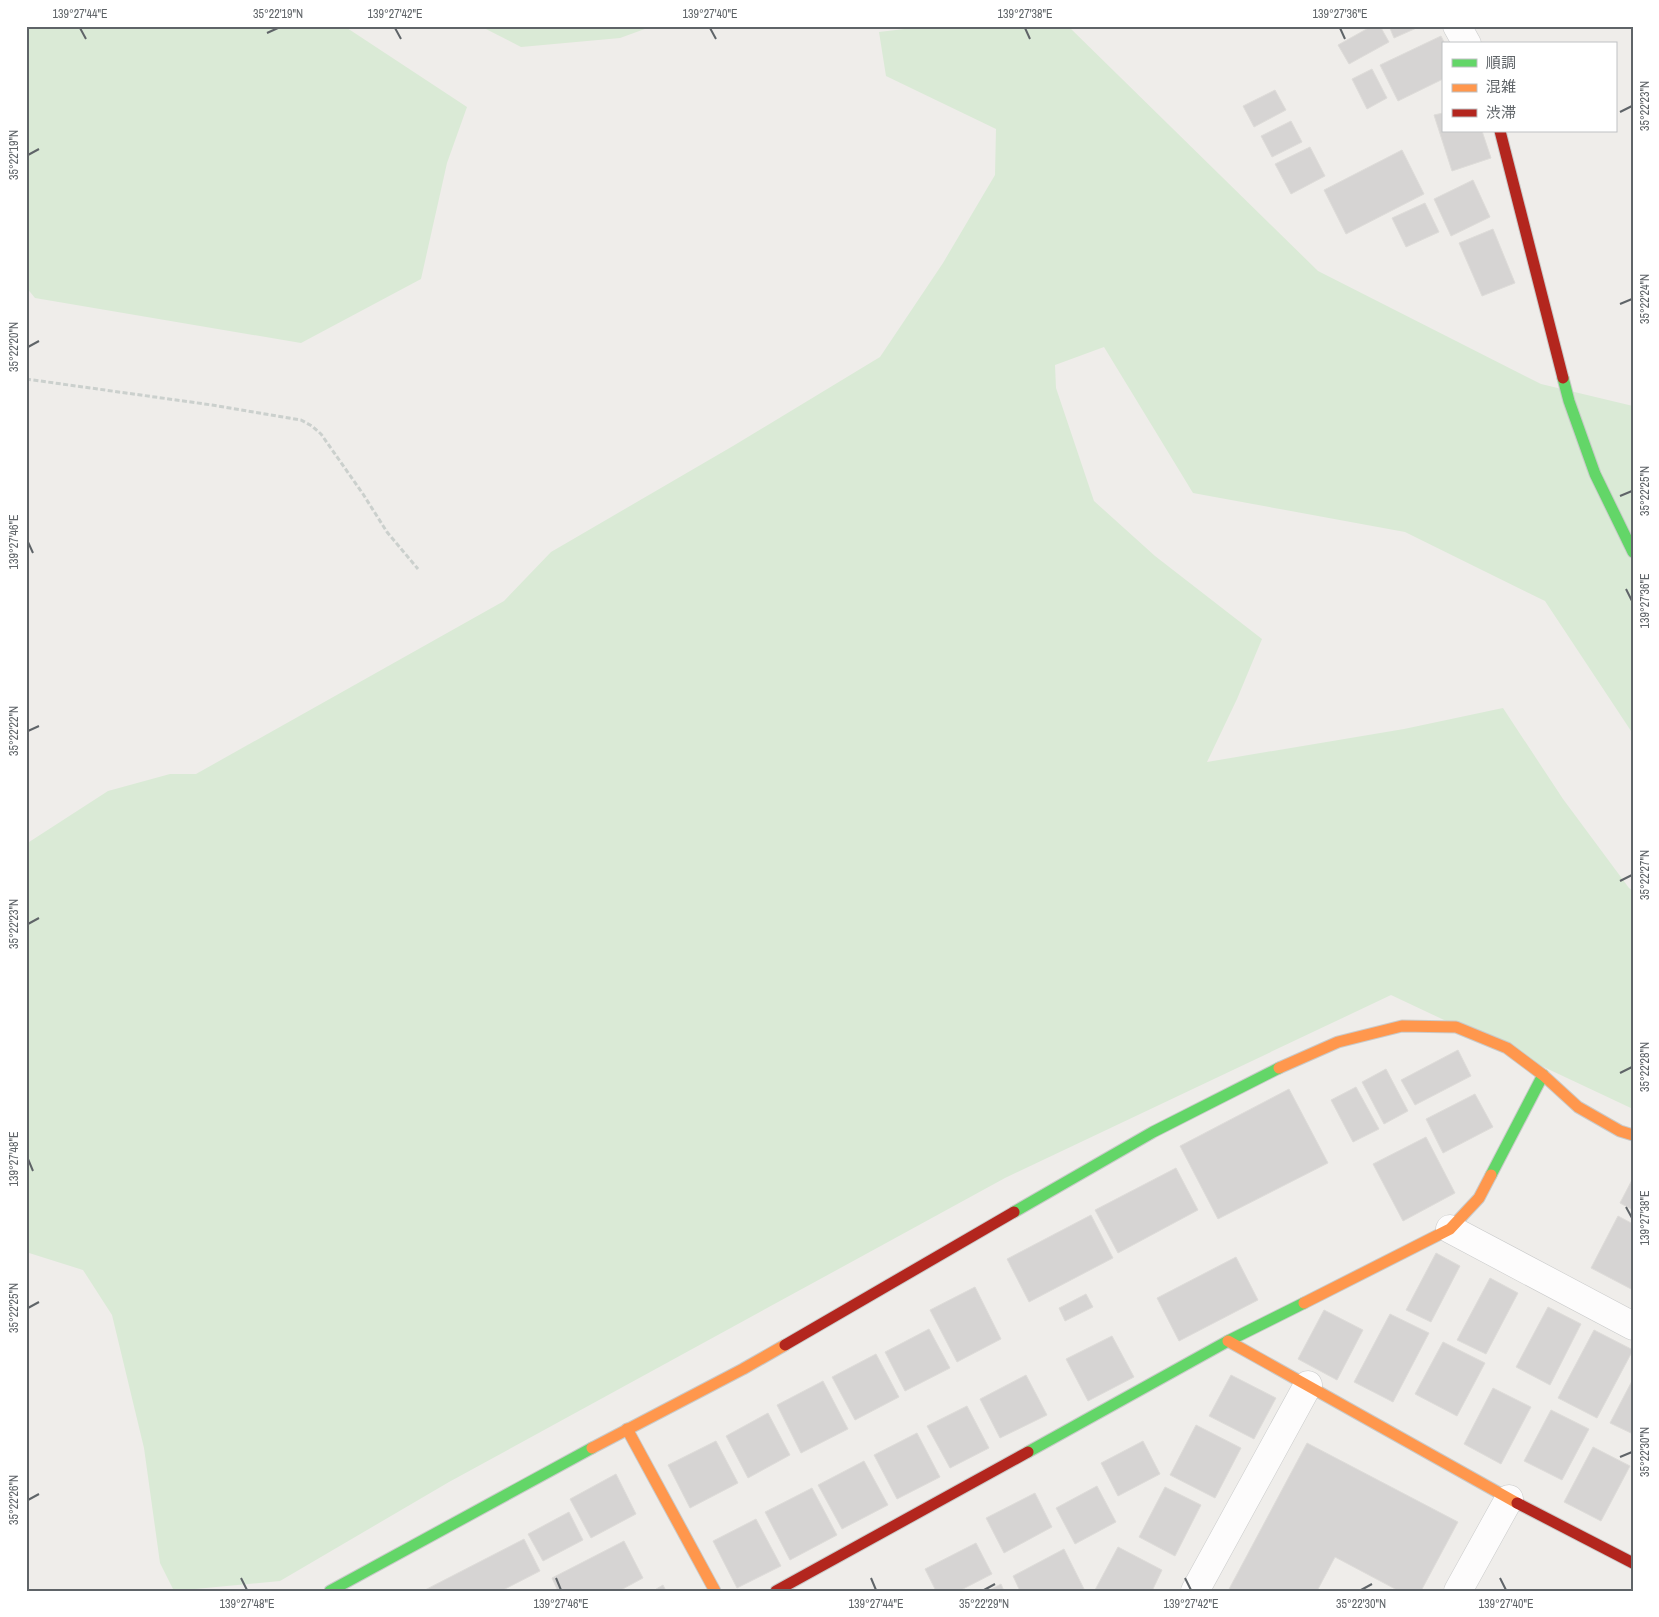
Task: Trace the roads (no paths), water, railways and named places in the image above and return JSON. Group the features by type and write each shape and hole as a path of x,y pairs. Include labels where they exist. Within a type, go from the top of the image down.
{"street":[{"path":"1457,26 1466,42"},
{"path":"1500,132 1569,401 1595,474 1633,552"},
{"path":"330,1591 627,1429 743,1369 1153,1132 1274,1070 1338,1042 1402,1026 1456,1027 1507,1048 1543,1075 1578,1107 1620,1131 1633,1135"},
{"path":"776,1591 1228,1341 1450,1229 1479,1198 1543,1075"},
{"path":"1450,1229 1633,1326"},
{"path":"1228,1341 1509,1498 1633,1563"},
{"path":"1195,1591 1308,1385"},
{"path":"627,1429 715,1591"},
{"path":"1458,1591 1509,1498"}]}
